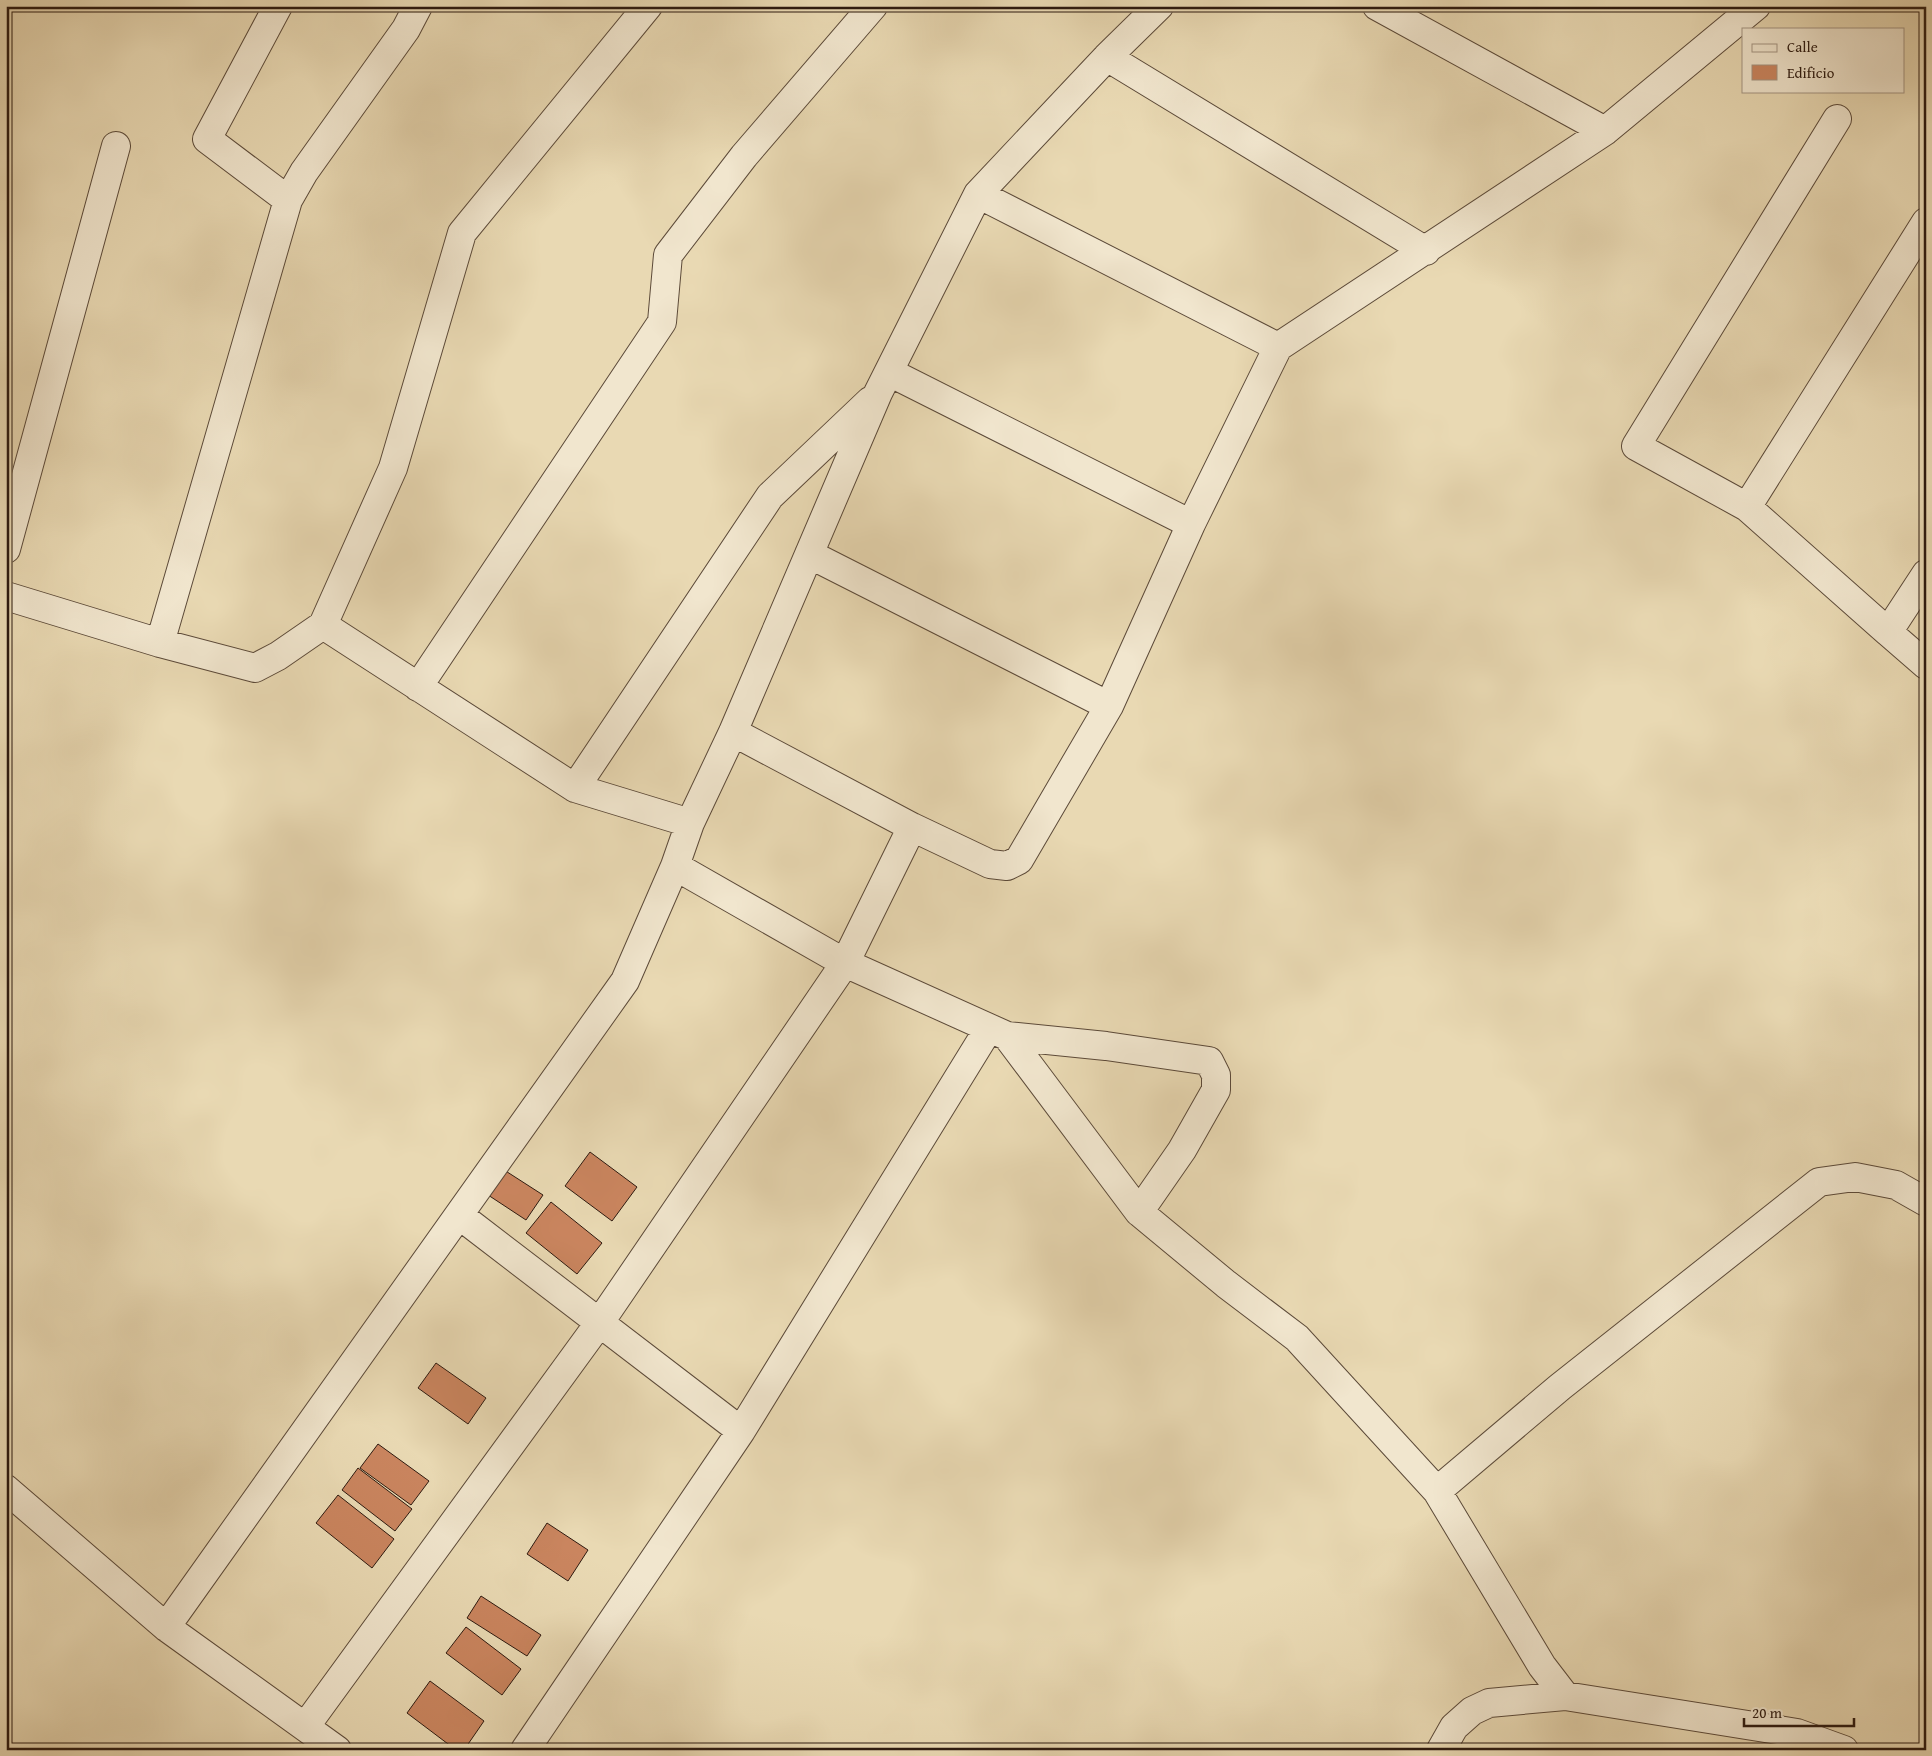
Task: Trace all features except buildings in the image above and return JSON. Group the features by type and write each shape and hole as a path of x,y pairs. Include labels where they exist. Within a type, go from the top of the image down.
{"street":[{"path":"278,6 207,139 288,200"},
{"path":"160,643 288,200 304,172 406,29 418,6"},
{"path":"6,596 160,643 255,668 278,656 323,625 392,468 462,233 648,6"},
{"path":"418,687 662,322 668,255 744,156 873,6"},
{"path":"166,1627 625,981 676,866 690,823 733,732 884,382 978,194 1107,57 1159,6"},
{"path":"1377,6 1605,131"},
{"path":"733,732 912,827 990,864 1007,866 1019,860 1109,706 1191,524 1278,347 1605,131 1756,6"},
{"path":"1107,57 1426,251"},
{"path":"1837,119 1636,446 1747,507 1926,666"},
{"path":"6,549 116,146"},
{"path":"978,194 1278,347"},
{"path":"1747,507 1926,222"},
{"path":"575,788 770,496 884,382"},
{"path":"884,382 1191,524"},
{"path":"809,554 1109,706"},
{"path":"1888,632 1926,574"},
{"path":"323,625 575,788 690,823"},
{"path":"305,1727 600,1322 845,963 912,827"},
{"path":"676,866 845,963 998,1032 1209,1061 1216,1075 1216,1090 1182,1150 1139,1212"},
{"path":"998,1032 1139,1212 1226,1284 1297,1338 1437,1490 1542,1666 1565,1696"},
{"path":"525,1750 741,1431 998,1032"},
{"path":"1437,1490 1560,1387 1819,1182 1855,1177 1896,1185 1926,1202"},
{"path":"459,1215 741,1431"},
{"path":"6,1489 166,1627 337,1750"},
{"path":"1441,1750 1454,1727 1472,1711 1489,1703 1565,1696 1797,1733 1844,1750"}]}
